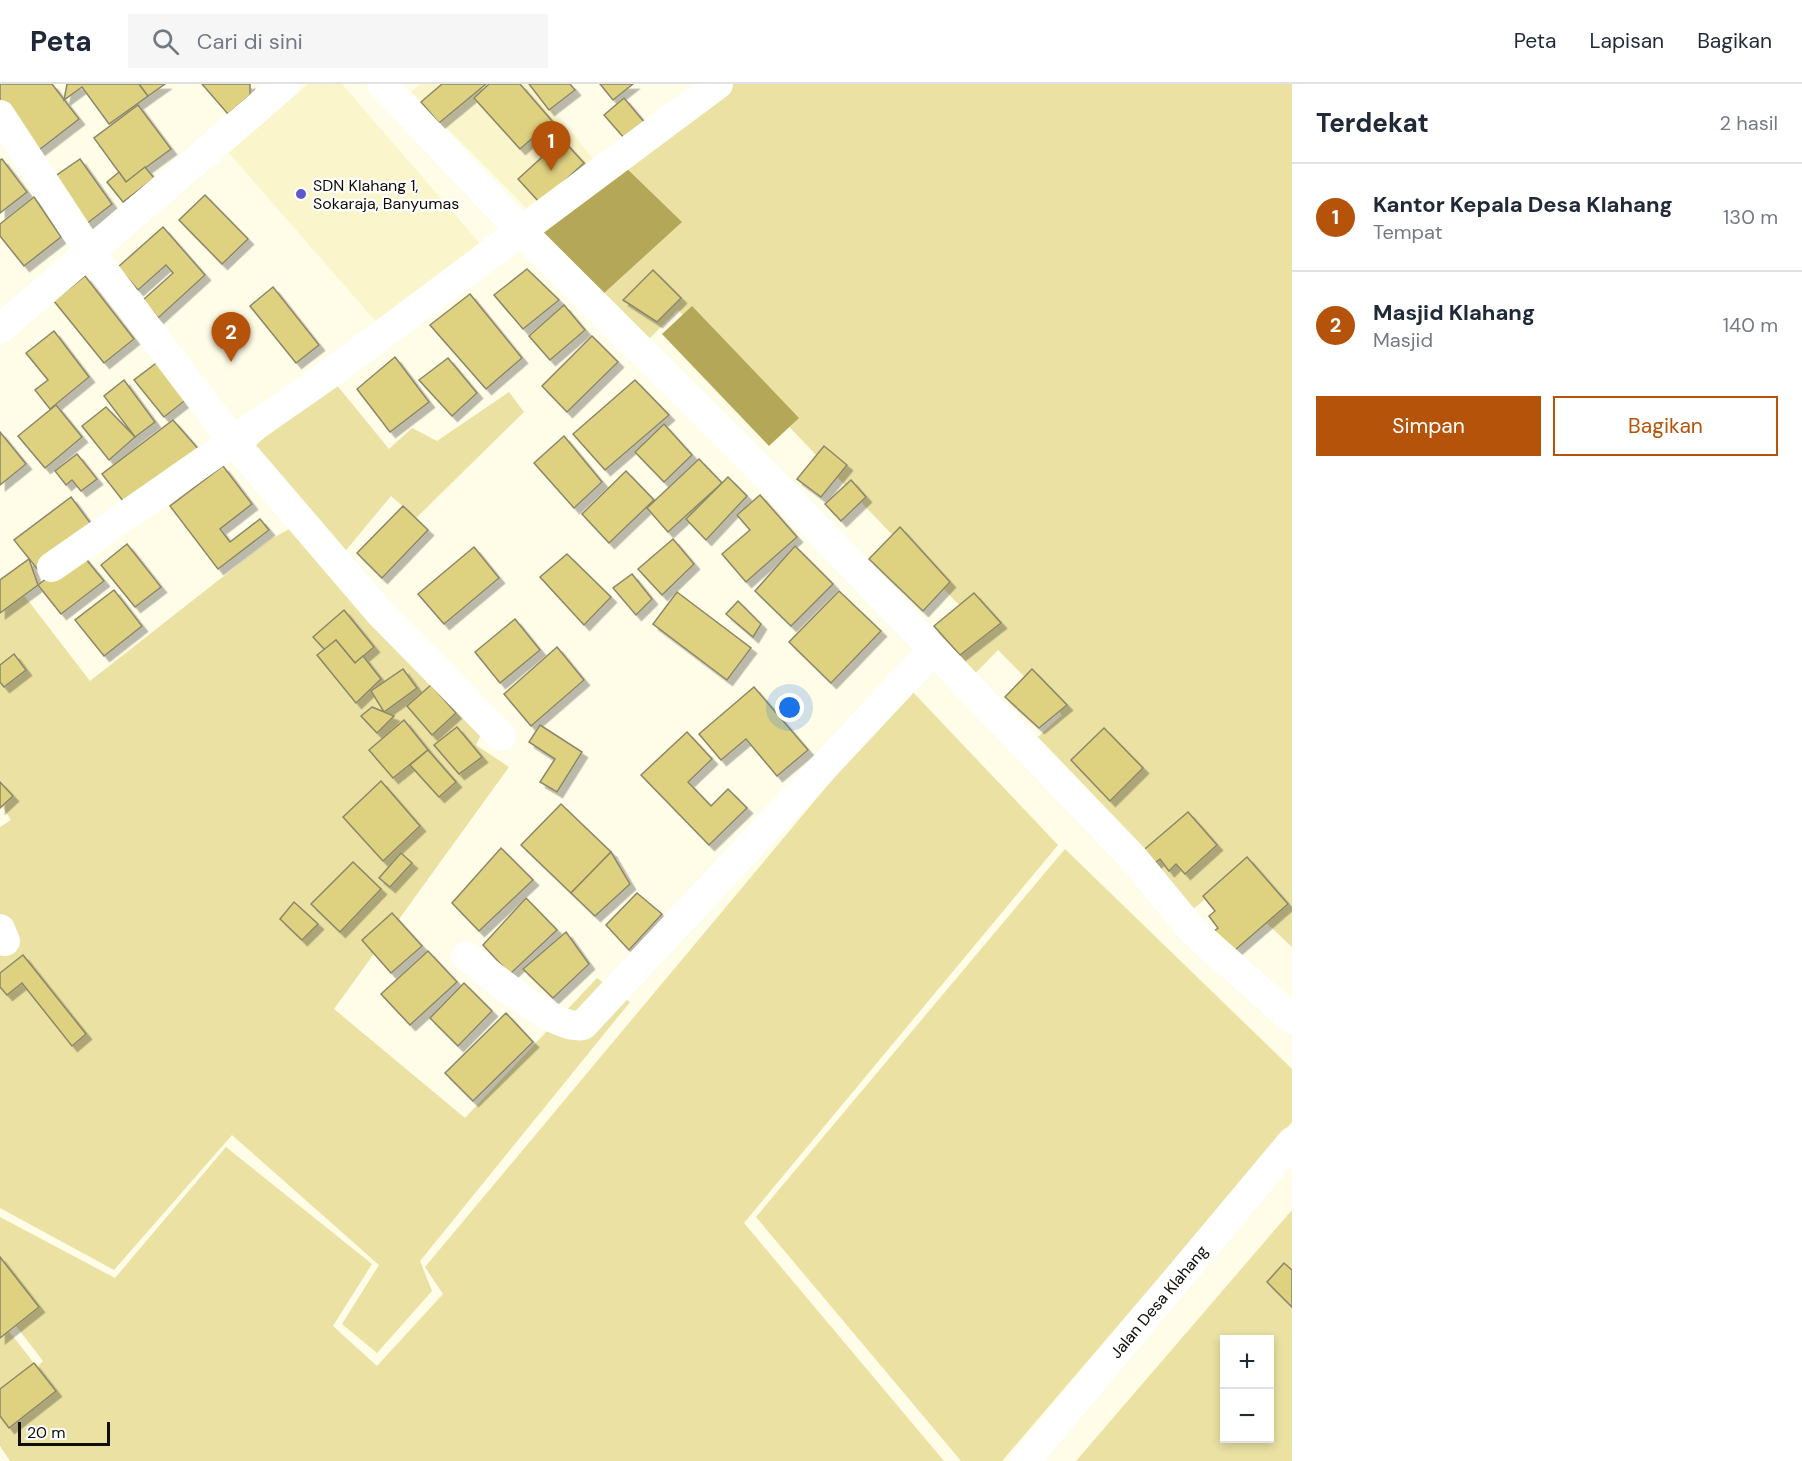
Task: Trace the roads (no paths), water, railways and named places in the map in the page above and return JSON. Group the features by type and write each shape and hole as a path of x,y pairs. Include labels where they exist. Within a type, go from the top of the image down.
{"street":[{"path":"382,84 521,231 760,469 932,651 1134,859 1192,931 1292,1019"},
{"path":"52,567 328,375 718,84"},
{"path":"0,329 88,251 128,221 279,86"},
{"path":"0,115 88,251 232,440 381,614 501,736"},
{"path":"466,956 554,1019 575,1027 583,1025 932,651"},
{"name":"Jalan Desa Klahang","path":"1025,1461 1292,1142"}],"place":[{"name":"Kantor Kepala Desa Klahang","path":"551,171"},
{"name":"SDN Klahang 1, Sokaraja, Banyumas","path":"301,194"},
{"name":"Masjid Klahang","path":"231,362"}]}
